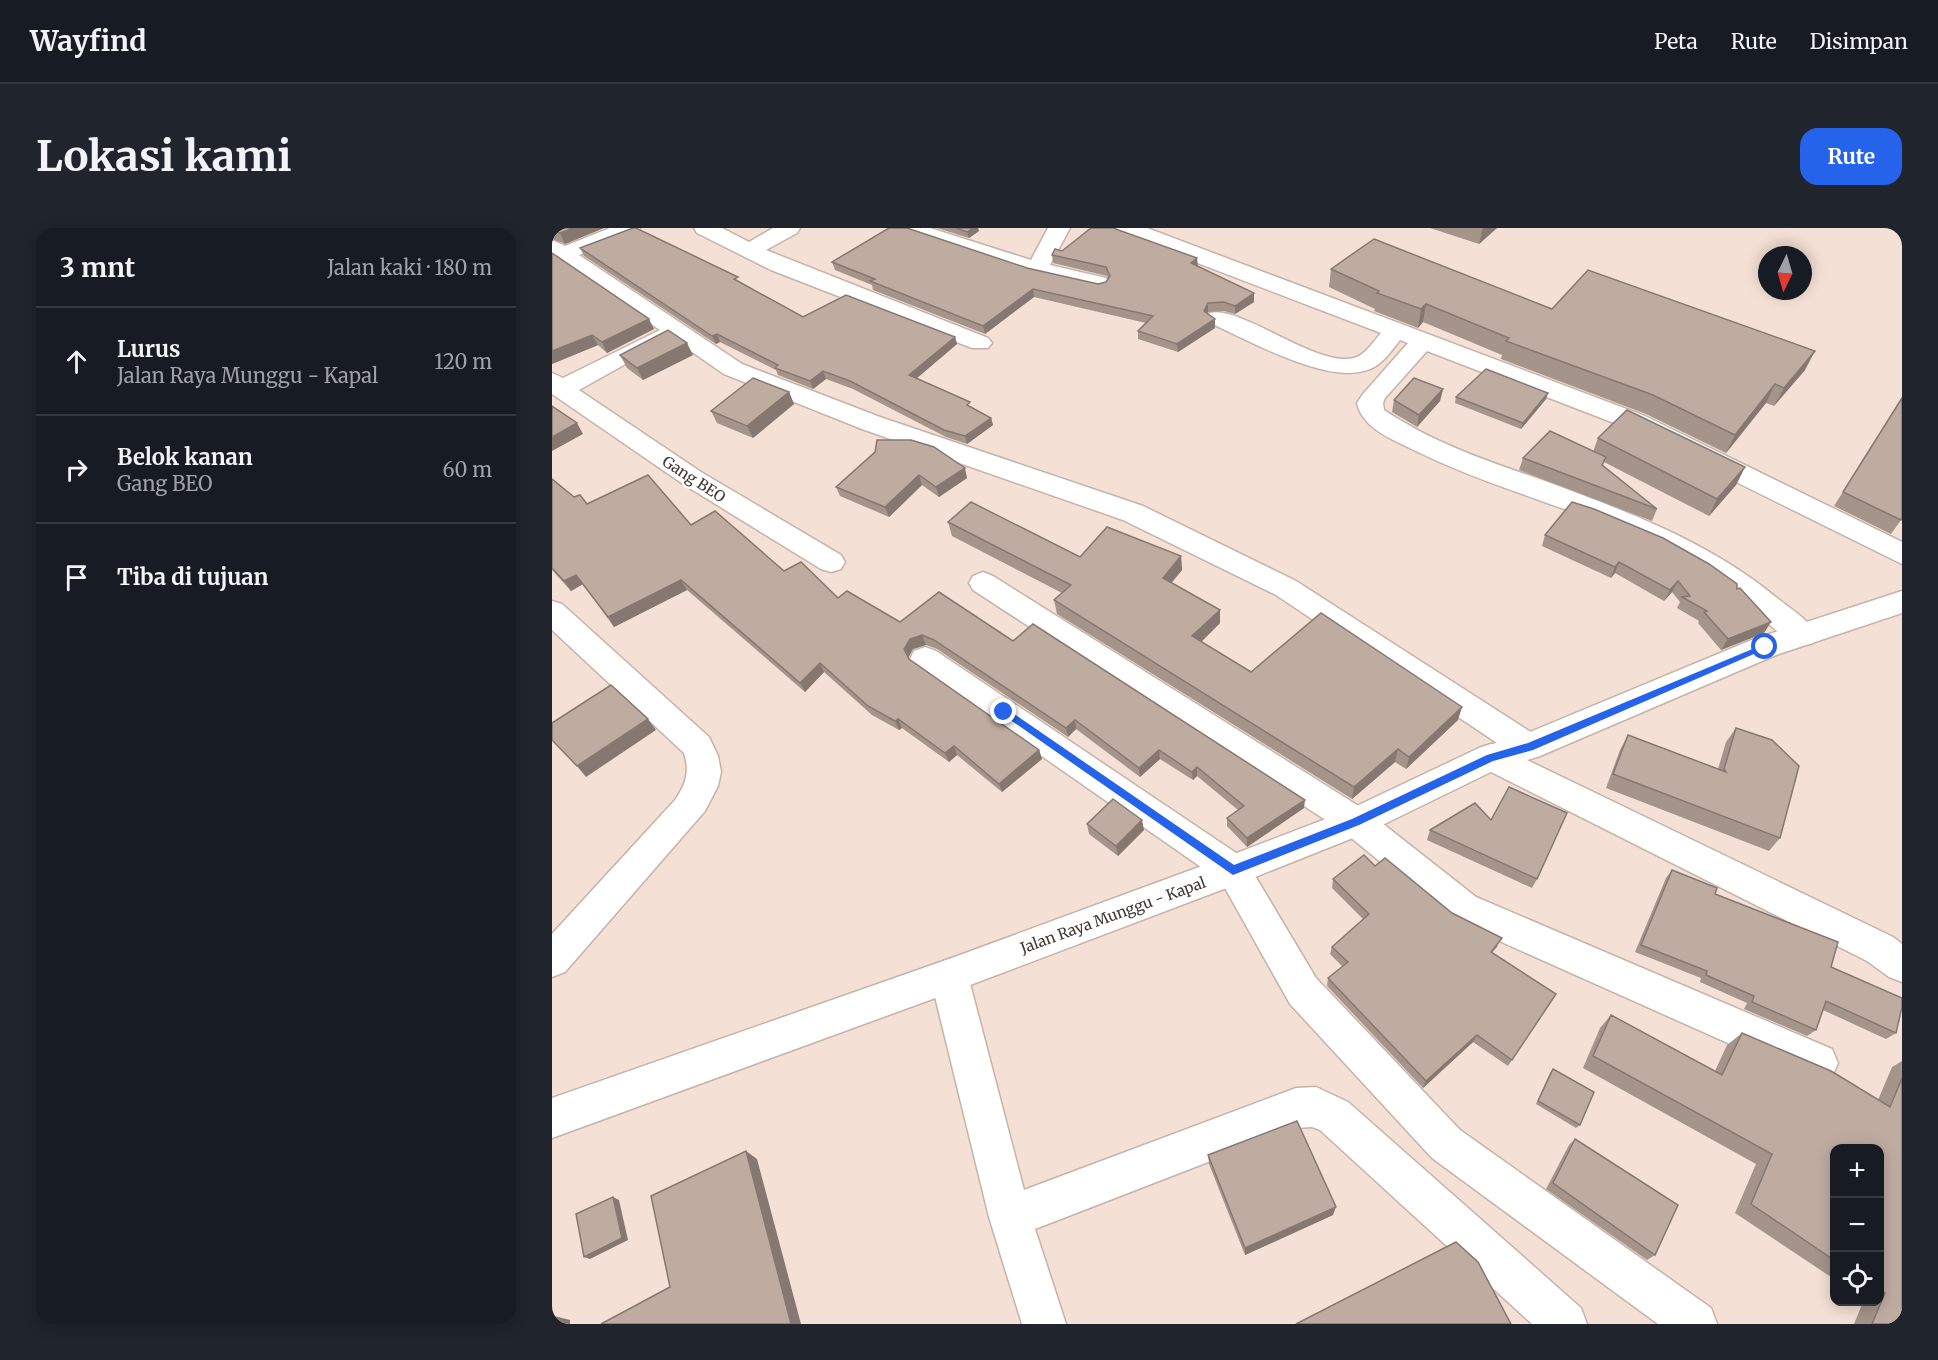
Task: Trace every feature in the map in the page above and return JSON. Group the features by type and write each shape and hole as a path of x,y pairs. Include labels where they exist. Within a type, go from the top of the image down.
{"street":[{"path":"558,251 629,228"},
{"path":"705,228 748,251 980,343"},
{"path":"748,251 789,228"},
{"path":"908,228 1037,269 1098,283"},
{"path":"1037,269 1059,228"},
{"path":"1127,228 1636,422 1902,554"},
{"path":"558,251 673,331 733,369 871,423 1143,518 1286,588 1530,747"},
{"path":"1218,318 1299,353 1336,366 1355,366 1364,363 1395,332"},
{"path":"557,385 673,331"},
{"path":"1422,342 1375,394 1370,403 1372,414 1390,427 1455,459 1562,498 1686,550 1726,574 1802,635"},
{"name":"Gang BEO","path":"557,385 692,478 831,562"},
{"path":"983,583 1356,822 1463,908 1818,1063"},
{"name":"Jalan Raya Munggu - Kapal","path":"552,1118 949,976 1233,870 1356,822 1491,758 1530,747 1765,647 1902,602"},
{"path":"552,612 698,746 706,766 702,789 687,810 552,960"},
{"path":"925,659 1233,870 1303,991 1446,1144 1695,1324"},
{"path":"1491,758 1880,949 1902,965"},
{"path":"949,976 1010,1218 1044,1324"},
{"path":"1010,1218 1296,1108 1311,1106 1324,1109 1334,1116 1565,1324"}],"building":[{"path":"552,228 574,228 560,233 552,231"},
{"path":"633,228 738,277 734,279 803,317 846,295 955,337 909,375 970,402 967,405 991,418 965,436 944,430 850,381 823,371 810,381 775,368 778,365 717,334 712,336 580,248"},
{"path":"889,228 907,228 1027,268 1098,284 1106,282 1110,276 1106,267 1052,255 1055,249 1062,251 1091,228 1113,228 1197,258 1191,263 1254,293 1235,306 1224,302 1208,303 1204,311 1215,319 1177,344 1138,331 1153,316 1033,289 983,326 870,281 875,279 832,262"},
{"path":"956,228 973,228 967,232"},
{"path":"1374,239 1552,309 1588,270 1815,351 1784,388 1775,384 1735,435 1653,395 1506,341 1509,338 1426,304 1421,309 1377,293 1379,291 1331,269"},
{"path":"552,253 649,319 602,342 592,335 552,351"},
{"path":"668,330 687,343 637,368 620,355"},
{"path":"1486,369 1548,393 1523,423 1456,397"},
{"path":"753,378 789,392 747,426 711,411"},
{"path":"1414,378 1443,389 1419,415 1394,400"},
{"path":"1902,398 1902,517 1901,520 1843,492"},
{"path":"552,406 577,423 552,437"},
{"path":"1627,410 1745,467 1717,499 1598,438"},
{"path":"1550,431 1606,457 1602,465 1657,509 1523,458"},
{"path":"877,440 911,440 934,447 965,468 936,487 919,475 885,507 836,487 875,452"},
{"path":"648,475 691,525 715,511 784,571 801,562 838,598 847,591 900,622 939,592 1013,641 1033,624 1305,800 1247,838 1227,818 1244,806 1197,767 1192,772 1159,750 1139,768 1075,720 1066,728 934,640 922,635 910,639 904,649 909,659 1039,750 999,784 954,746 945,753 898,719 895,721 868,706 820,663 800,683 681,580 608,617 576,575 564,581 552,568 552,479 574,497 580,495 587,504"},
{"path":"971,502 1080,557 1107,527 1181,556 1163,578 1220,610 1192,636 1251,672 1321,613 1462,707 1409,757 1398,749 1354,787 1054,600 1071,585 948,522"},
{"path":"1572,502 1663,538 1709,564 1737,584 1737,589 1740,588 1771,622 1728,639 1704,612 1707,611 1682,597 1690,596 1678,581 1670,590 1619,562 1615,567 1545,535"},
{"path":"611,685 648,719 577,766 552,740 552,723"},
{"path":"1736,728 1772,740 1799,766 1780,838 1613,774 1628,735 1726,772 1724,769"},
{"path":"1509,787 1567,813 1537,879 1430,830 1475,803 1491,820"},
{"path":"1113,799 1142,820 1116,846 1087,824"},
{"path":"1364,855 1375,866 1385,858 1452,913 1502,938 1491,952 1556,994 1512,1060 1477,1035 1426,1081 1328,978 1348,962 1332,947 1369,914 1333,879"},
{"path":"1672,870 1717,888 1715,894 1838,942 1831,967 1902,998 1896,1033 1826,1001 1816,1030 1752,1002 1754,996 1706,975 1707,971 1641,945"},
{"path":"1611,1015 1722,1075 1742,1033 1831,1071 1890,1107 1902,1078 1902,1324 1872,1324 1880,1306 1884,1306 1885,1293 1884,1144 1830,1144 1830,1257 1751,1204 1772,1154 1593,1056"},
{"path":"1553,1069 1594,1092 1580,1125 1538,1101"},
{"path":"1297,1121 1336,1207 1245,1248 1208,1155"},
{"path":"1575,1139 1678,1205 1655,1255 1553,1183"},
{"path":"746,1151 791,1324 601,1324 670,1287 651,1196"},
{"path":"613,1197 622,1238 584,1257 576,1214"},
{"path":"1456,1242 1478,1262 1511,1324 1296,1324"}],"route":[{"path":"1004,712 1233,870 1356,822 1491,758 1530,747 1765,647"}]}
